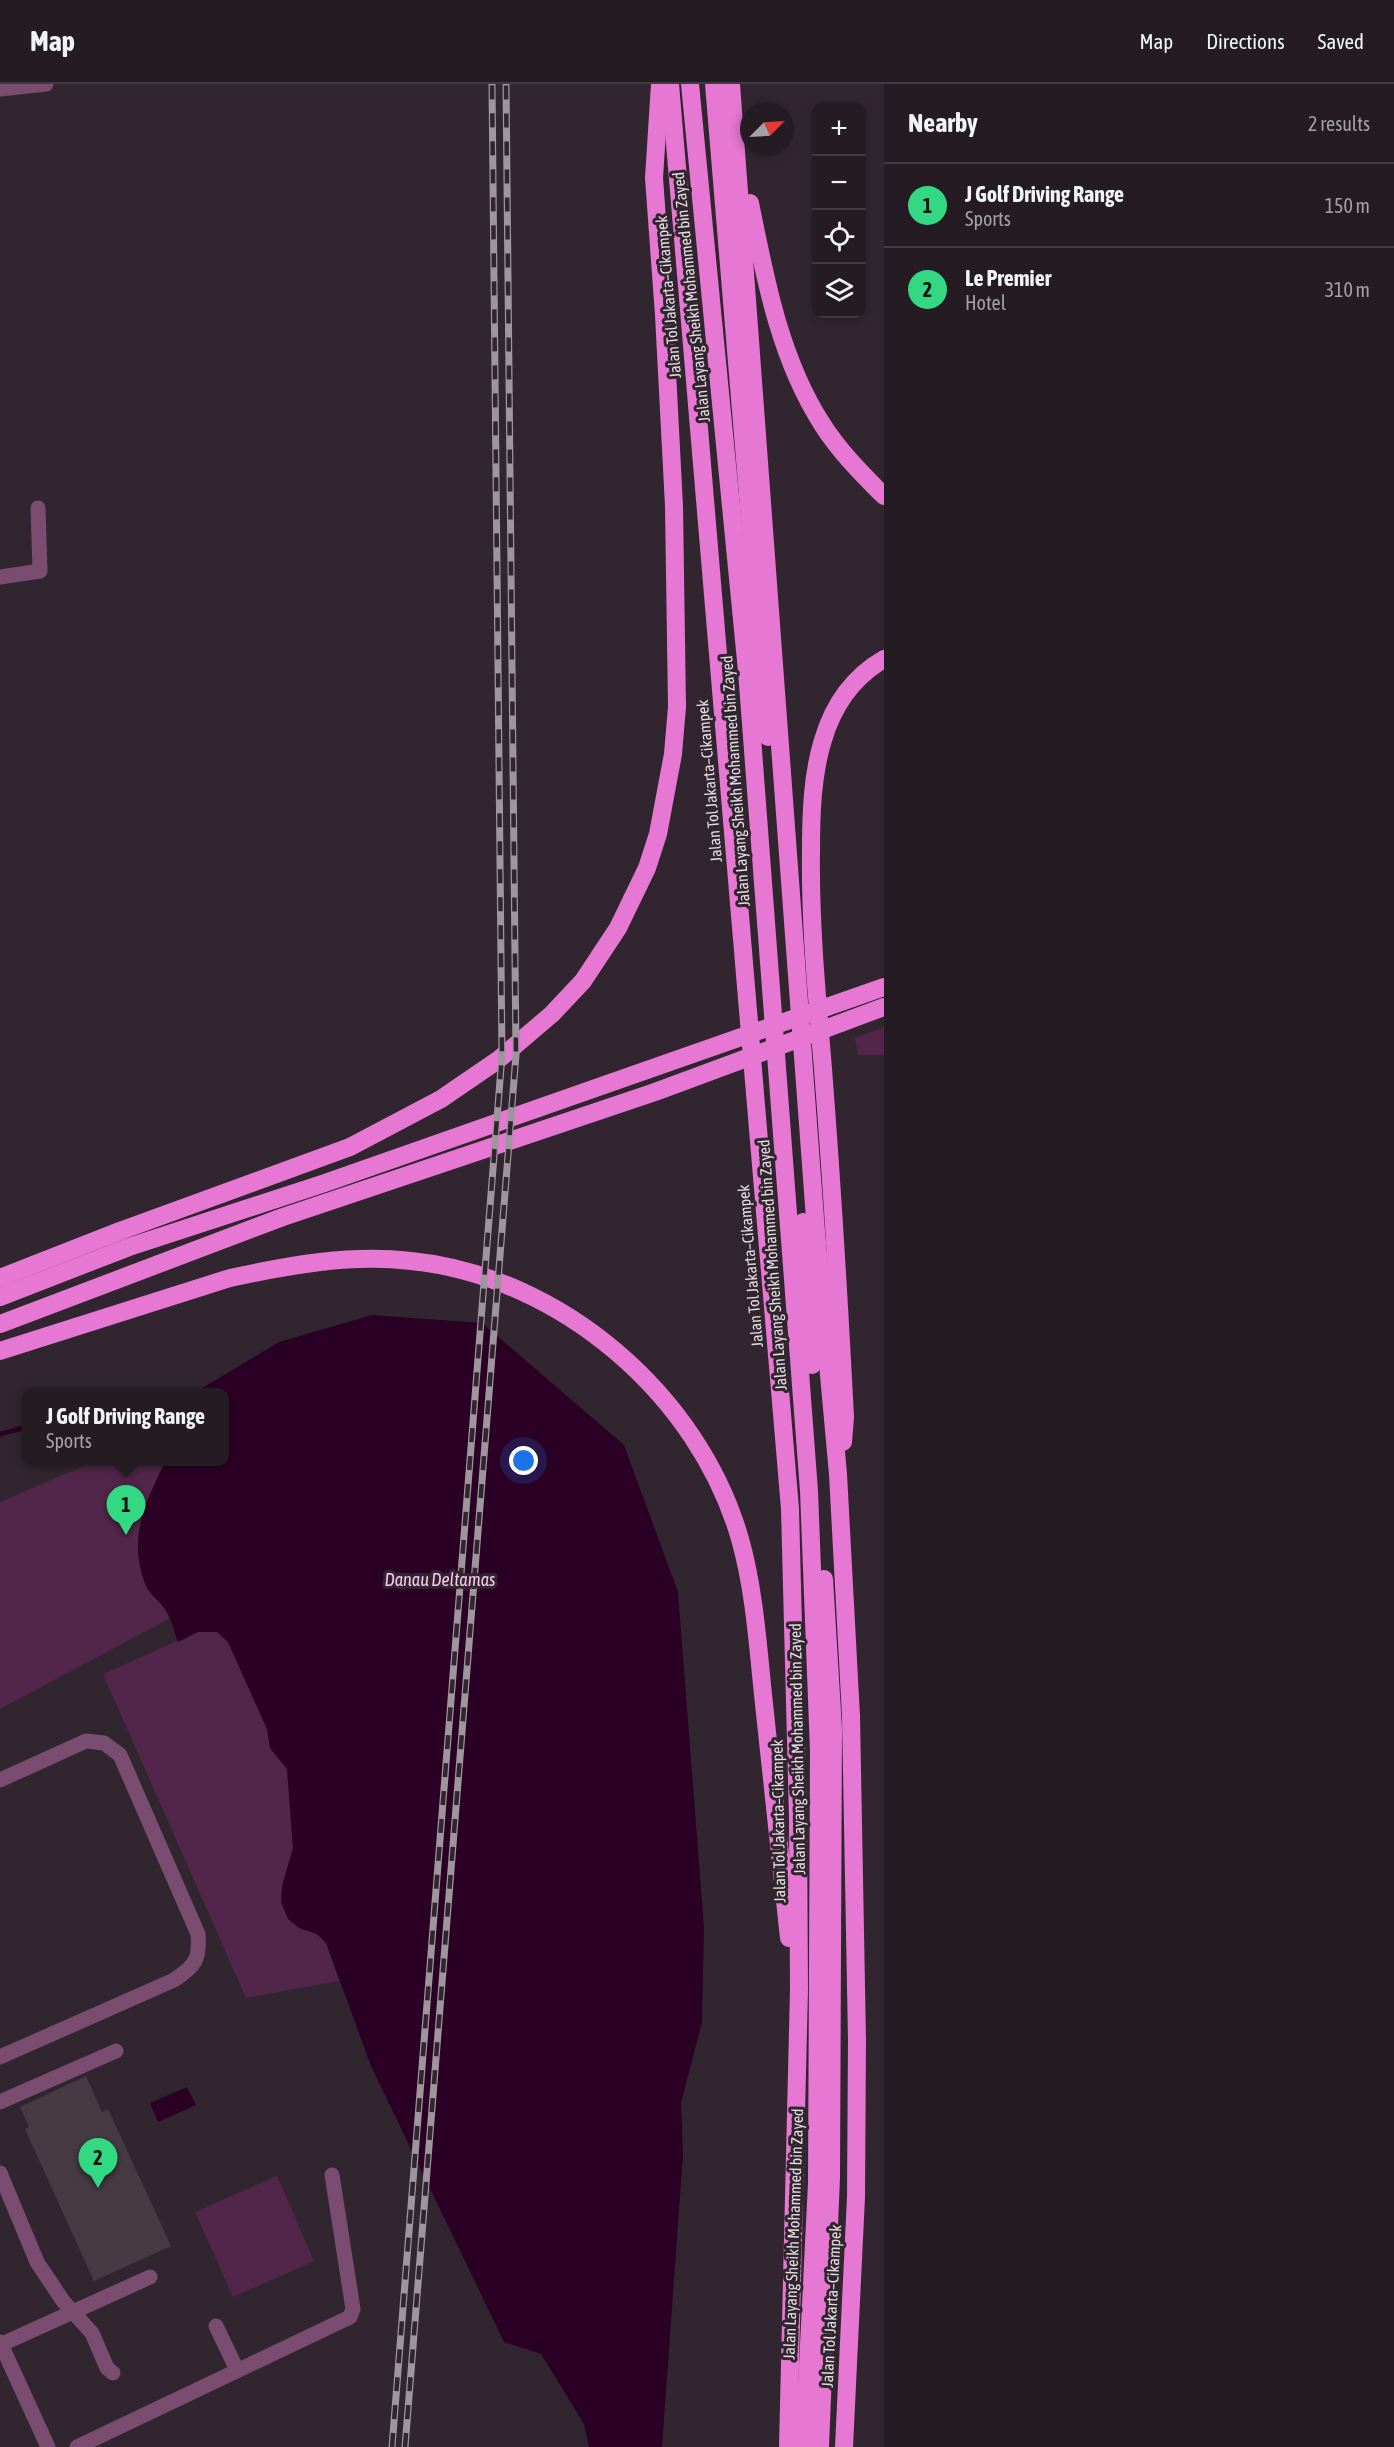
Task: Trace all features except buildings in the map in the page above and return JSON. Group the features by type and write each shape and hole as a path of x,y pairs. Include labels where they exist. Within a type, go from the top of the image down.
{"highway":[{"path":"0,1278 120,1231 350,1147 458,1089 498,1060 552,1014 583,981 608,945 633,901 647,868 667,795 677,707 674,506 654,178 660,84"},
{"name":"Jalan Tol Jakarta–Cikampek","path":"670,84 790,1509 798,1818 798,2026 788,2447"},
{"name":"Jalan Layang Sheikh Mohammed bin Zayed","path":"690,84 747,671 809,1491 819,1798 817,2183 804,2447"},
{"name":"Jalan Layang Sheikh Mohammed bin Zayed","path":"714,84 783,920 833,1729 831,2177 820,2447"},
{"name":"Jalan Tol Jakarta–Cikampek","path":"731,84 815,1220 838,1474 851,1716 857,2040 856,2196 844,2447"},
{"path":"734,119 762,264 772,303 795,369 822,425 854,465 884,496"},
{"path":"838,1474 843,1449 845,1417 836,1227 810,916 811,825 818,761 829,722 841,699 857,679 884,659"},
{"path":"0,1297 129,1247 322,1184 876,990"},
{"path":"0,1324 284,1217 655,1092 879,1009"},
{"path":"0,1351 69,1327 230,1278 312,1263 366,1258 435,1264 503,1283 560,1312 606,1344 652,1385 689,1432 721,1487 740,1538 757,1634 798,2026"}],"street":[{"path":"0,89 46,84"},
{"path":"0,577 40,571 38,508"},
{"path":"0,1780 86,1741 104,1743 120,1755 198,1934 199,1952 192,1968 174,1980 0,2057"},
{"path":"0,2102 116,2051"},
{"path":"0,2172 37,2262 63,2301 92,2333 107,2368 113,2373"},
{"path":"77,2447 351,2317 353,2309 332,2175"},
{"path":"48,2447 0,2344 75,2313 150,2277"},
{"path":"216,2326 237,2370"}],"shaded area":[{"path":"884,1027 884,1055 858,1055 855,1038"},
{"path":"84,1466 223,1466 266,1567 0,1709 0,1502"},
{"path":"198,1632 217,1632 228,1642 267,1729 270,1748 287,1769 293,1848 282,1886 299,1928 317,1934 326,1942 339,1981 246,1998 103,1674"},
{"path":"277,2176 314,2261 233,2297 195,2212"}],"water":[{"name":"Danau Deltamas","path":"372,1315 482,1323 624,1445 678,1592 704,1927 702,2022 681,2103 683,2155 662,2447 589,2447 584,2424 541,2354 504,2342 371,2066 326,1943 317,1934 299,1928 288,1919 281,1902 282,1886 293,1848 287,1769 270,1748 267,1729 228,1642 217,1632 198,1632 178,1642 164,1608 146,1586 138,1553 138,1537 145,1507 163,1466 229,1466 229,1388 202,1388 279,1342"},
{"path":"187,2087 196,2105 158,2122 150,2103"}],"waterway":[{"path":"0,1434 22,1428"}],"railway":[{"path":"392,2447 502,1055 492,84"},
{"path":"405,2447 516,1055 506,84"}],"place":[{"name":"J Golf Driving Range","path":"126,1535"},
{"name":"Le Premier","path":"98,2188"}]}
